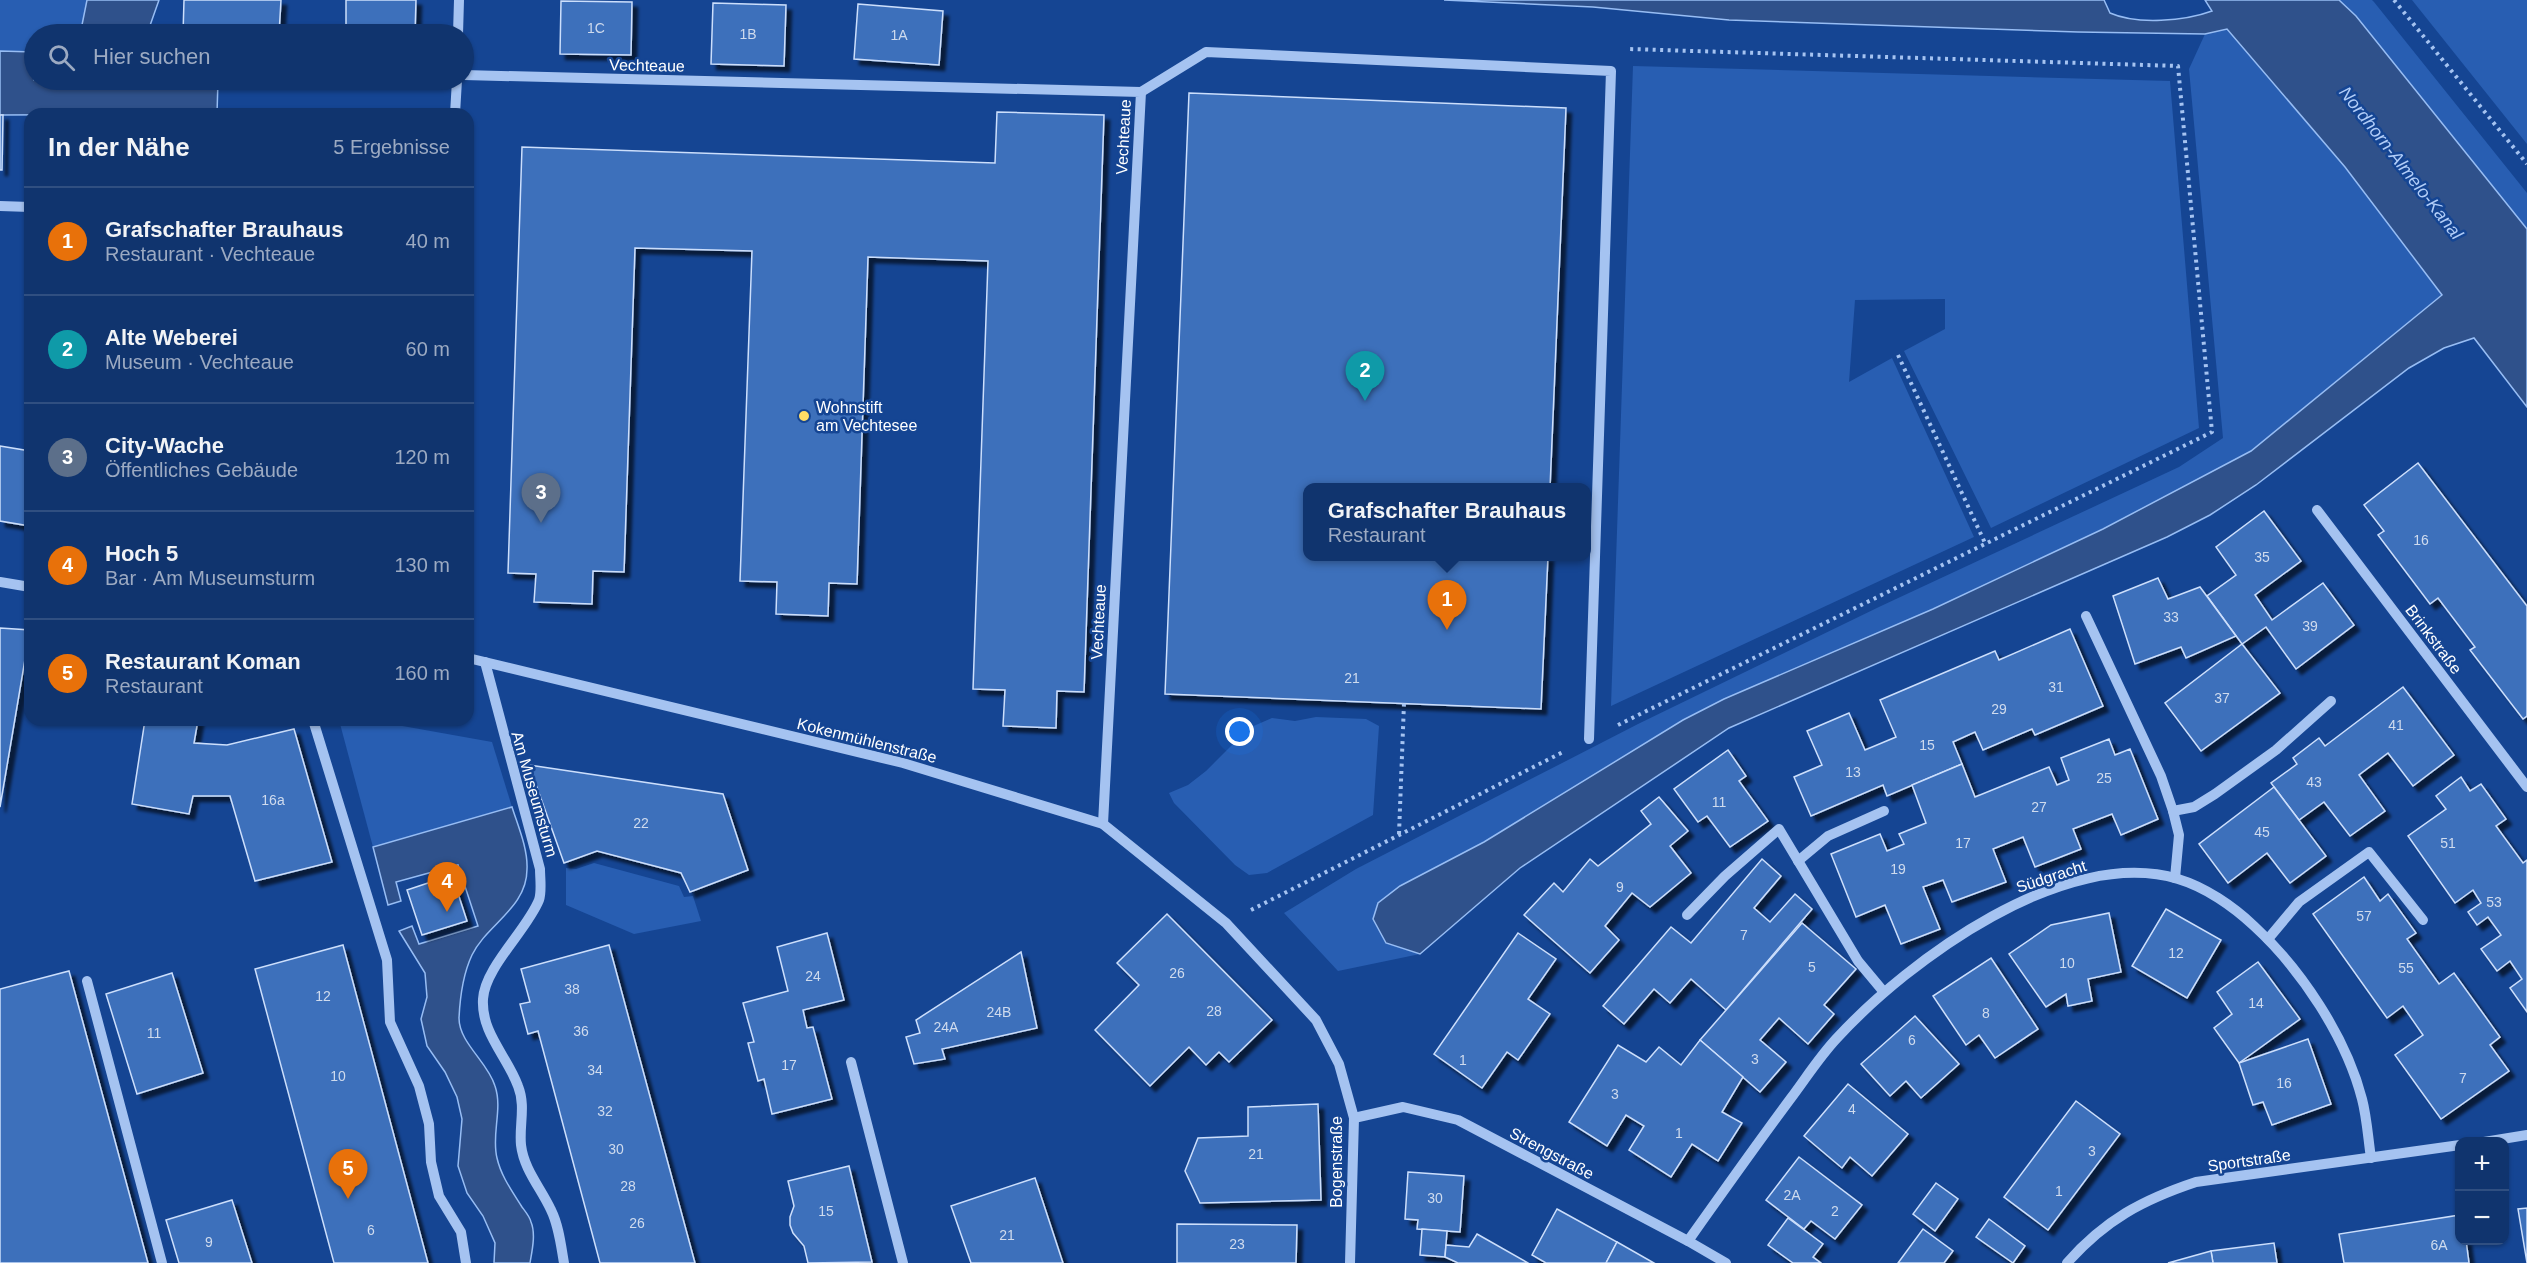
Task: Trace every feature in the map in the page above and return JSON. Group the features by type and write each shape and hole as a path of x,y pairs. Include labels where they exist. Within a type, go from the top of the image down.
{"street":[{"path":"458,24 459,0"},
{"path":"1140,92 1206,52 1611,71 1589,739"},
{"name":"Vechteaue","path":"474,75 1140,92 1103,824"},
{"path":"455,108 456,90"},
{"path":"0,206 24,207"},
{"name":"Brinkstraße","path":"2317,510 2527,787"},
{"path":"0,582 24,586"},
{"path":"2086,616 2161,777 2173,811 2179,835 2175,878"},
{"name":"Kokenmühlenstraße","path":"474,659 903,763 1103,824 1226,922"},
{"name":"Am Museumsturm","path":"485,662 540,869 540,898 526,924 504,952 492,976 483,997 484,1019 519,1086 523,1115 521,1144 530,1174 552,1211 564,1263"},
{"path":"2173,811 2194,807 2216,794 2277,750 2331,701"},
{"path":"315,726 387,960 390,1022 419,1086 429,1124 431,1162 439,1196 461,1232 466,1263"},
{"path":"1798,861 1828,836 1884,811"},
{"path":"1687,915 1725,876 1779,829 1858,961 1883,992"},
{"path":"2268,939 2299,902 2370,852 2423,920"},
{"name":"Südgracht","path":"1688,1241 1835,1040 1883,992 1956,939 2018,902 2058,886 2094,878 2136,874 2175,878 2194,885 2221,900 2247,919 2268,939 2291,965 2315,999 2352,1068 2362,1100 2371,1158"},
{"name":"Bogenstraße","path":"1226,922 1316,1020 1339,1064 1354,1118 1350,1263"},
{"path":"87,981 162,1263"},
{"path":"851,1062 903,1263"},
{"name":"Strengstraße","path":"1354,1118 1403,1107 1458,1120 1726,1263"},
{"path":"2509,1138 2527,1135"},
{"name":"Sportstraße","path":"2067,1263 2107,1224 2130,1209 2165,1192 2196,1182 2455,1146"}],"path":[{"path":"2394,0 2527,164"},
{"path":"1611,71 1624,49 2178,66 2212,432 1985,543 1898,355"},
{"path":"1399,834 1404,703"}],"shaded area":[{"path":"0,0 87,0 82,24 24,24 24,52 0,51"},
{"path":"2339,0 2372,0 2374,2 2527,193 2527,229 2356,16"},
{"path":"2412,0 2527,0 2527,144"},
{"path":"2227,29 2345,167 2442,295 2251,451 2103,529 1933,609 1724,699 1683,720 1484,842 1400,886 1386,943 1420,954 1338,971 1284,913 1356,869 1638,724 1881,606 2179,467 2223,438 2189,69 2205,34"},
{"path":"1633,66 2170,81 2199,428 1991,528 1904,351 1945,329 1945,299 1855,300 1849,382 1892,358 1974,537 1611,706"},
{"path":"1316,717 1366,719 1379,726 1373,815 1267,873 1249,875 1235,865 1174,803 1169,793 1188,785 1206,771 1249,728 1272,718 1295,721"},
{"path":"341,726 403,726 492,742 512,807 373,847"},
{"path":"594,863 679,886 684,897 693,896 701,921 634,934 566,905 566,868 576,869"}],"water":[{"path":"87,0 159,0 151,24 82,24"},
{"name":"Nordhorn-Almelo-Kanal","path":"1444,0 2104,0 2110,13 2121,17 2161,20 2212,11 2205,0 2339,0 2356,16 2527,229 2527,407 2474,338 2444,348 2409,368 2256,485 2210,515 2167,537 1729,728 1520,868 1420,954 1386,943 1373,919 1378,903 1400,886 1484,842 1683,720 1724,699 1933,609 2103,529 2251,451 2442,295 2345,167 2227,29 2205,34 2078,32 1729,20 1593,7"},
{"path":"0,51 24,52 24,90 218,90 217,108 24,108 24,115 0,115"},
{"path":"512,807 526,854 525,883 514,905 487,934 472,955 466,970 459,1018 464,1036 495,1086 498,1104 495,1140 497,1158 507,1183 530,1218 533,1232 530,1263 494,1263 495,1243 483,1216 467,1193 458,1166 462,1119 457,1097 445,1072 427,1046 421,1019 427,997 425,973 399,931 412,926 419,944 478,926 458,865 396,882 401,901 388,905 373,847"}],"building":[{"path":"184,0 281,0 280,24 183,24"},
{"path":"346,0 416,0 415,24 346,24"},
{"path":"561,1 632,2 631,55 560,54"},
{"path":"713,3 786,5 784,66 711,64"},
{"path":"858,4 943,11 939,65 854,59"},
{"path":"1189,93 1566,108 1550,483 1303,483 1303,561 1548,561 1541,709 1165,694"},
{"name":"Wohnstift am Vechtesee","path":"997,112 1104,115 1084,692 1057,691 1056,728 1003,726 1005,690 973,689 988,261 868,257 857,584 829,583 828,616 776,614 777,582 740,581 752,251 635,248 624,572 593,571 592,604 534,602 536,574 508,573 522,147 995,163"},
{"path":"0,115 3,115 2,170 0,170"},
{"path":"0,446 24,450 24,525 0,521"},
{"path":"2418,463 2527,606 2527,716 2523,719 2470,650 2475,647 2438,598 2430,604 2378,535 2384,531 2364,505"},
{"path":"2264,511 2301,561 2255,595 2272,620 2323,583 2354,625 2296,669 2266,627 2242,644 2207,596 2236,575 2216,547"},
{"path":"2158,578 2168,599 2200,587 2236,636 2186,658 2181,647 2135,664 2113,596"},
{"path":"0,628 24,630 24,665 0,807"},
{"path":"2070,629 2103,706 2035,735 2032,729 1983,750 1975,732 1953,742 1962,764 1887,796 1883,785 1811,816 1794,777 1822,765 1807,731 1849,713 1865,750 1896,737 1880,700 1995,651 1999,660"},
{"path":"2242,644 2280,693 2201,751 2165,703"},
{"path":"2403,687 2454,755 2413,786 2388,753 2359,775 2385,811 2350,836 2324,802 2299,820 2271,783 2297,764 2293,758 2319,738 2325,746"},
{"path":"144,726 197,726 194,743 227,745 294,729 332,862 255,881 230,796 193,796 189,814 132,804"},
{"path":"2109,739 2115,755 2130,749 2158,819 2121,835 2112,814 2073,829 2081,849 2035,867 2023,837 1993,849 2006,882 1952,902 1943,880 1923,887 1940,929 1901,944 1885,905 1856,917 1831,854 1880,834 1887,851 1904,844 1899,834 1926,823 1912,785 1962,764 1975,797 2049,767 2057,785 2069,780 2061,758"},
{"path":"1728,750 1746,776 1739,781 1768,821 1730,847 1707,816 1698,822 1674,789"},
{"path":"529,765 723,794 748,870 690,892 681,873 597,851 564,863"},
{"path":"2461,777 2470,791 2481,784 2506,819 2496,826 2523,863 2527,860 2527,1012 2510,988 2522,979 2510,961 2497,971 2481,949 2501,935 2488,917 2477,925 2468,912 2481,903 2473,890 2455,903 2408,836 2446,809 2436,796"},
{"path":"2274,787 2326,856 2290,883 2267,853 2228,883 2199,844"},
{"path":"1659,797 1688,831 1670,846 1691,873 1650,907 1632,893 1605,926 1619,940 1590,973 1524,915 1554,883 1563,892 1590,859 1598,866 1651,824 1641,811"},
{"path":"1762,859 1781,876 1754,908 1770,922 1795,894 1812,909 1726,1010 1691,979 1670,1003 1654,989 1624,1024 1603,1006 1671,927 1691,943"},
{"path":"452,875 467,921 422,935 407,890"},
{"path":"2364,877 2380,901 2388,894 2416,933 2407,939 2439,984 2454,973 2500,1037 2490,1045 2509,1071 2441,1119 2395,1055 2423,1035 2403,1006 2387,1018 2313,914"},
{"path":"2166,909 2221,940 2187,998 2132,966"},
{"path":"2109,913 2121,972 2088,979 2092,1001 2068,1006 2066,994 2046,1007 2009,954 2051,925"},
{"path":"1167,914 1272,1020 1229,1062 1219,1052 1206,1065 1189,1047 1150,1086 1095,1030 1139,985 1117,963"},
{"path":"1802,923 1856,969 1824,1005 1834,1014 1808,1044 1779,1018 1760,1040 1786,1062 1760,1092 1700,1040"},
{"path":"827,933 844,1000 803,1010 807,1028 813,1027 832,1099 772,1114 764,1079 758,1081 748,1043 754,1042 743,1003 788,991 777,947"},
{"path":"1518,933 1556,959 1528,999 1550,1014 1518,1060 1507,1052 1482,1088 1434,1054"},
{"path":"343,945 428,1263 334,1263 255,969"},
{"path":"609,945 695,1263 600,1263 538,1031 528,1034 520,1004 530,1002 521,969"},
{"path":"1021,952 1037,1028 942,1049 945,1059 914,1064 906,1037 920,1033 916,1020"},
{"path":"1991,958 2038,1029 1995,1058 1979,1035 1966,1045 1933,996"},
{"path":"2258,962 2300,1019 2239,1063 2214,1028 2232,1014 2217,992"},
{"path":"69,971 148,1263 0,1263 0,989"},
{"path":"172,973 203,1073 137,1094 106,994"},
{"path":"1915,1016 1959,1064 1921,1098 1906,1081 1890,1096 1861,1064"},
{"path":"2308,1039 2331,1104 2272,1125 2263,1102 2253,1105 2239,1063"},
{"path":"1700,1040 1743,1077 1722,1112 1742,1123 1718,1161 1692,1144 1671,1177 1629,1150 1644,1126 1626,1115 1607,1146 1569,1122 1618,1045 1646,1062 1659,1047 1681,1065"},
{"path":"1848,1084 1908,1134 1872,1176 1850,1157 1842,1168 1804,1136"},
{"path":"2076,1101 2120,1134 2048,1230 2004,1197"},
{"path":"1318,1104 1321,1200 1200,1203 1185,1171 1198,1138 1248,1136 1248,1107"},
{"path":"1799,1157 1862,1205 1835,1239 1811,1221 1804,1229 1766,1200"},
{"path":"849,1166 872,1262 808,1263 804,1246 793,1233 790,1225 794,1206 788,1181"},
{"path":"1408,1172 1464,1176 1460,1232 1417,1229 1418,1220 1405,1219"},
{"path":"1035,1178 1063,1263 971,1263 951,1206"},
{"path":"1936,1183 1958,1199 1935,1231 1913,1214"},
{"path":"232,1200 252,1263 179,1263 166,1220"},
{"path":"2527,1208 2527,1263 2518,1209"},
{"path":"1557,1209 1617,1242 1606,1263 1546,1263 1532,1255"},
{"path":"2455,1216 2455,1245 2467,1245 2469,1263 2344,1263 2339,1234"},
{"path":"1788,1218 1823,1244 1813,1257 1821,1263 1793,1263 1768,1245"},
{"path":"1989,1219 2025,1246 2013,1263 1976,1237"},
{"path":"1177,1224 1297,1225 1296,1263 1177,1263"},
{"path":"1422,1229 1447,1231 1445,1257 1420,1255"},
{"path":"1923,1229 1953,1251 1944,1263 1898,1263"},
{"path":"1477,1234 1528,1263 1458,1263 1445,1257 1446,1245 1469,1247"},
{"path":"1617,1242 1654,1263 1606,1263"},
{"path":"2274,1243 2277,1263 2213,1263 2211,1251"},
{"path":"2211,1251 2213,1263 2168,1263"}],"place":[{"name":"Alte Weberei","path":"1365,401"},
{"name":"Wohnstift am Vechtesee","path":"804,416"},
{"name":"City-Wache","path":"541,523"},
{"name":"Grafschafter Brauhaus","path":"1447,630"},
{"name":"Hoch 5","path":"447,912"},
{"name":"Restaurant Koman","path":"348,1199"}]}
